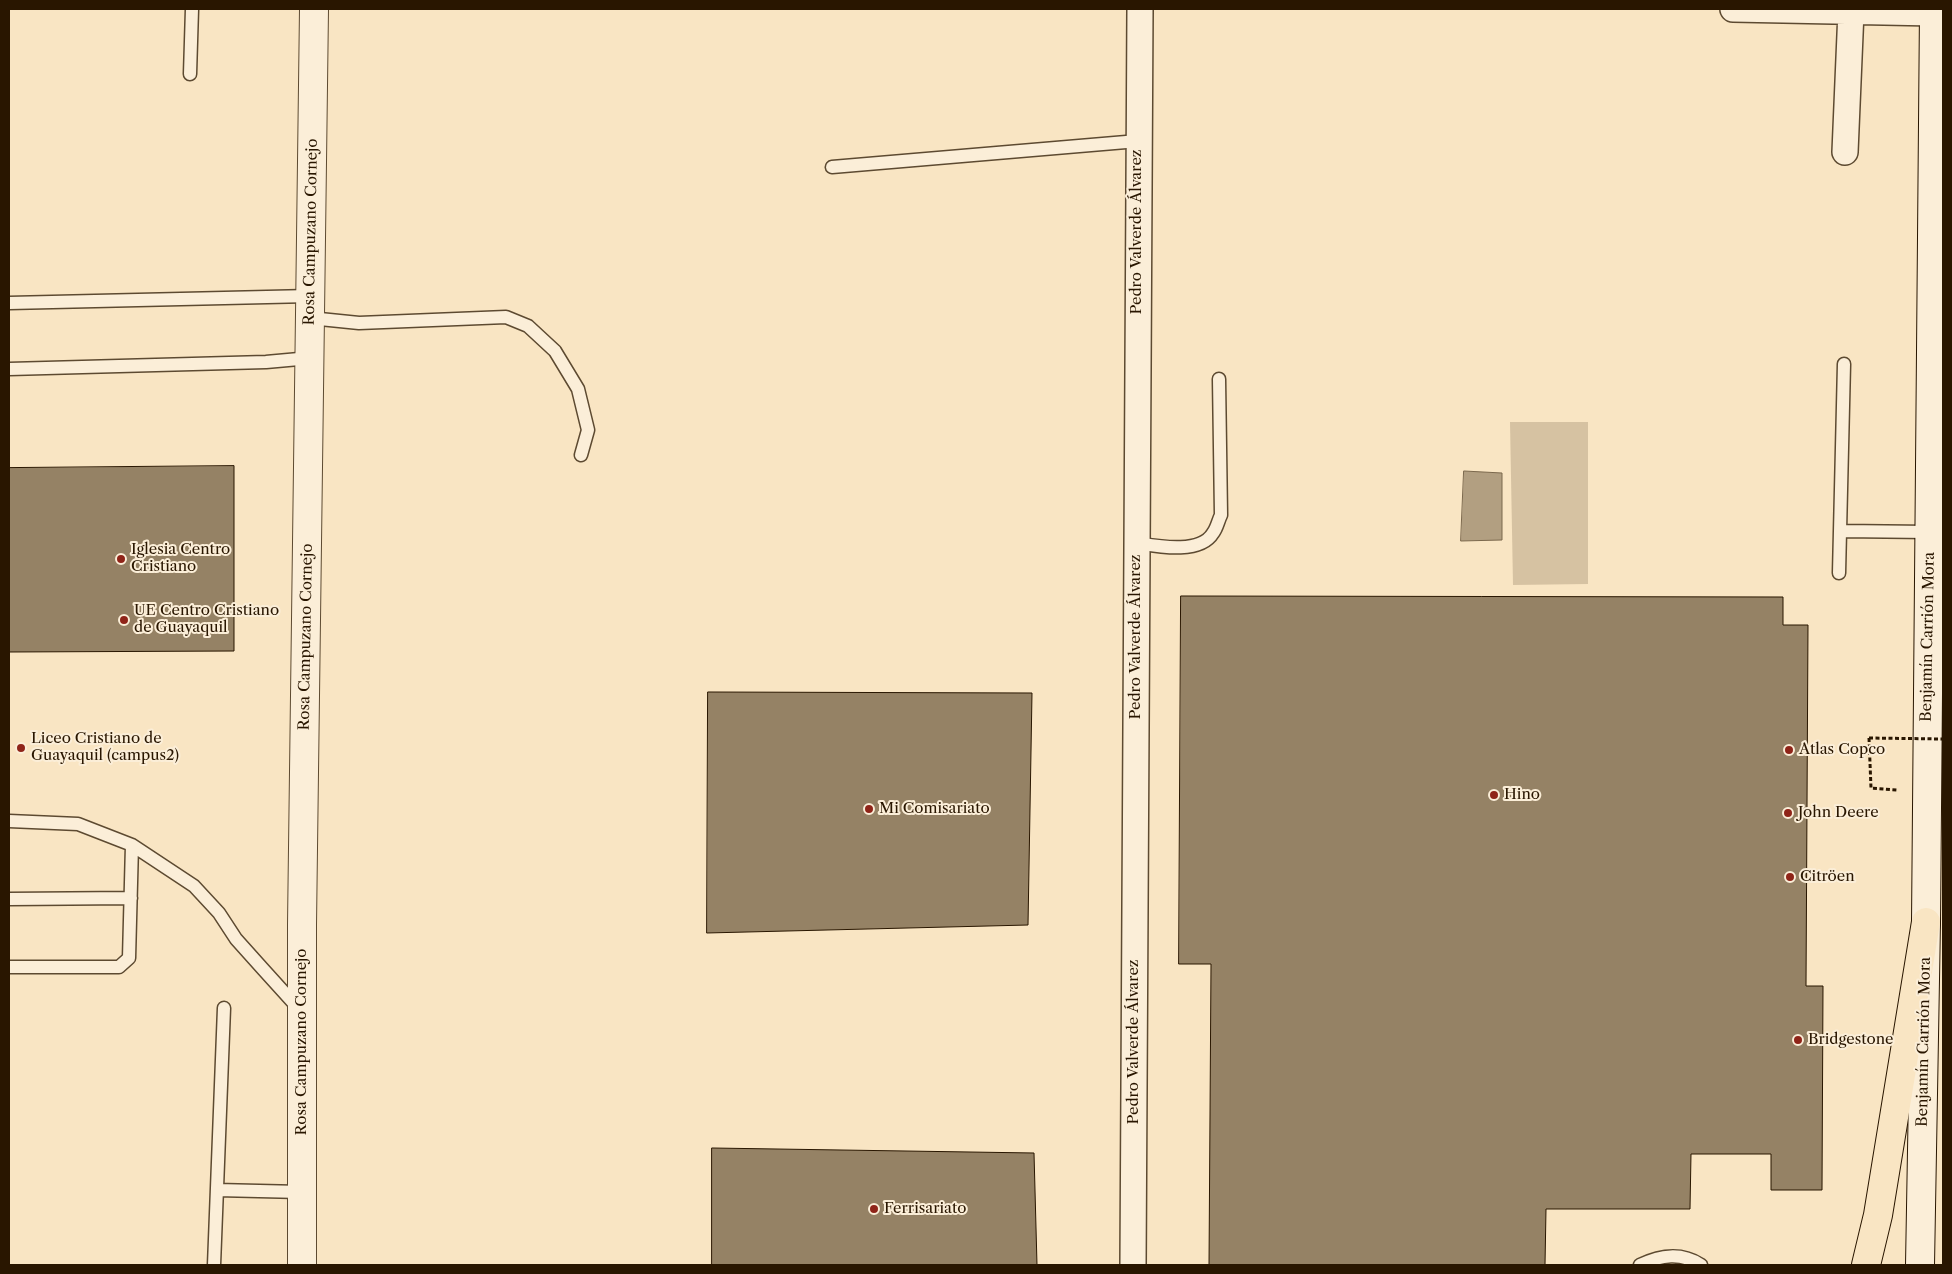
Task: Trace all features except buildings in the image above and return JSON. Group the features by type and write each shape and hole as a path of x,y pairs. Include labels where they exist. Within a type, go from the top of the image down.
{"main road":[{"name":"Rosa Campuzano Cornejo","path":"302,1265 314,9"},
{"name":"Benjamín Carrión Mora","path":"1920,1265 1926,922 1934,11"},
{"path":"1866,1265 1878,1215 1926,922"}],"street":[{"name":"Pedro Valverde Álvarez","path":"1133,1265 1140,9"},
{"path":"1733,9 1851,12 1934,11"},
{"path":"1845,152 1851,12"}],"lane":[{"path":"190,74 192,9"},
{"path":"832,167 1138,141"},
{"path":"9,303 310,307 359,323 506,317 528,326 555,351 578,389 588,430 581,456"},
{"path":"9,370 266,362 310,358"},
{"path":"1840,573 1844,364"},
{"path":"1136,543 1166,548 1197,546 1213,535 1221,515 1219,379"},
{"path":"1842,531 1930,532"},
{"path":"9,820 78,824 132,845 194,886 219,912 236,939 255,961 303,1012"},
{"path":"9,967 119,967 129,958 132,845"},
{"path":"9,899 130,898"},
{"path":"214,1265 224,1008"},
{"path":"217,1190 302,1192"},
{"path":"1640,1265 1652,1259 1669,1256 1688,1257 1700,1265"}],"path":[{"path":"1871,788 1869,738 1943,739"}],"shaded area":[{"path":"1510,422 1588,422 1588,584 1513,585"},
{"path":"1464,471 1502,473 1502,540 1461,541"}],"place":[{"name":"Iglesia Centro Cristiano","path":"121,559"},
{"name":"UE Centro Cristiano de Guayaquil","path":"124,620"},
{"name":"Liceo Cristiano de Guayaquil (campus2)","path":"21,748"},
{"name":"Atlas Copco","path":"1789,750"},
{"name":"Hino","path":"1494,795"},
{"name":"Mi Comisariato","path":"869,809"},
{"name":"John Deere","path":"1788,813"},
{"name":"Citröen","path":"1790,877"},
{"name":"Bridgestone","path":"1798,1040"},
{"name":"Ferrisariato","path":"874,1209"}]}
